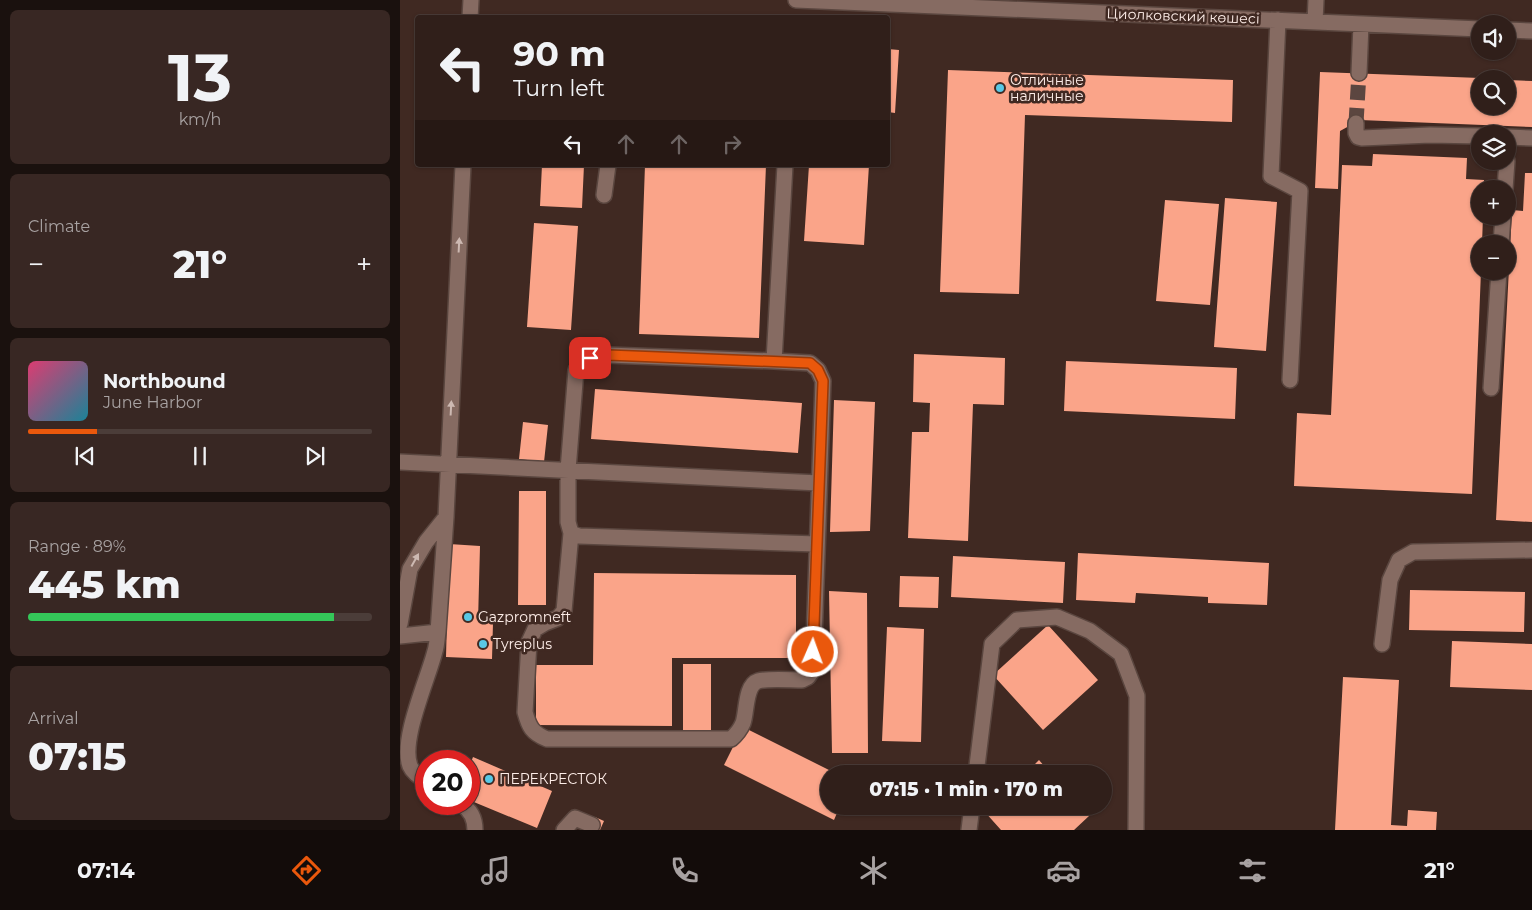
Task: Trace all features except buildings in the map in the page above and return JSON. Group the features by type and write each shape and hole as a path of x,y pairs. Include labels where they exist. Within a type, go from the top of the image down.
{"street":[{"path":"470,15 471,0"},
{"name":"Циолковский көшесі","path":"796,0 1115,7 1278,20 1471,29"},
{"path":"1315,22 1316,0"},
{"path":"1278,20 1272,176 1300,191 1290,380"},
{"path":"1358,74 1361,24"},
{"path":"1516,30 1532,31"},
{"path":"1356,123 1356,133 1358,137 1362,138 1430,135 1471,136"},
{"path":"1516,139 1532,138"},
{"path":"415,773 410,768 407,756 408,737 436,649 438,632 446,517 463,167"},
{"path":"604,195 608,167"},
{"path":"774,361 785,167"},
{"path":"1491,388 1498,280"},
{"path":"608,355 810,363 818,370 823,381 813,670 808,677 802,680 760,680 753,683 749,689 743,722 738,733 731,739 547,739 535,734 527,722 525,712 529,642 535,629 558,618 564,611 571,532 568,522 568,470 576,370 590,358 608,355"},
{"path":"400,462 819,483"},
{"path":"400,624 410,569 426,542 446,517"},
{"path":"571,532 579,536 817,544"},
{"path":"1382,644 1390,580 1399,560 1413,552 1532,550"},
{"path":"977,765 992,644 1018,620 1058,617 1090,631 1121,654 1137,696 1136,830"},
{"path":"400,636 438,632"},
{"path":"472,815 475,830"},
{"path":"969,830 971,815"},
{"path":"564,830 575,818 598,828"}],"tunnel":[{"path":"1356,123 1359,73"}],"place":[{"name":"Отличные наличные","path":"1000,88"},
{"name":"Gazpromneft","path":"468,617"},
{"name":"Tyreplus","path":"483,644"},
{"name":"ПЕРЕКРЕСТОК","path":"489,779"}],"route":[{"path":"590,358 608,355 774,361 810,363 818,370 823,381 813,652"}]}
